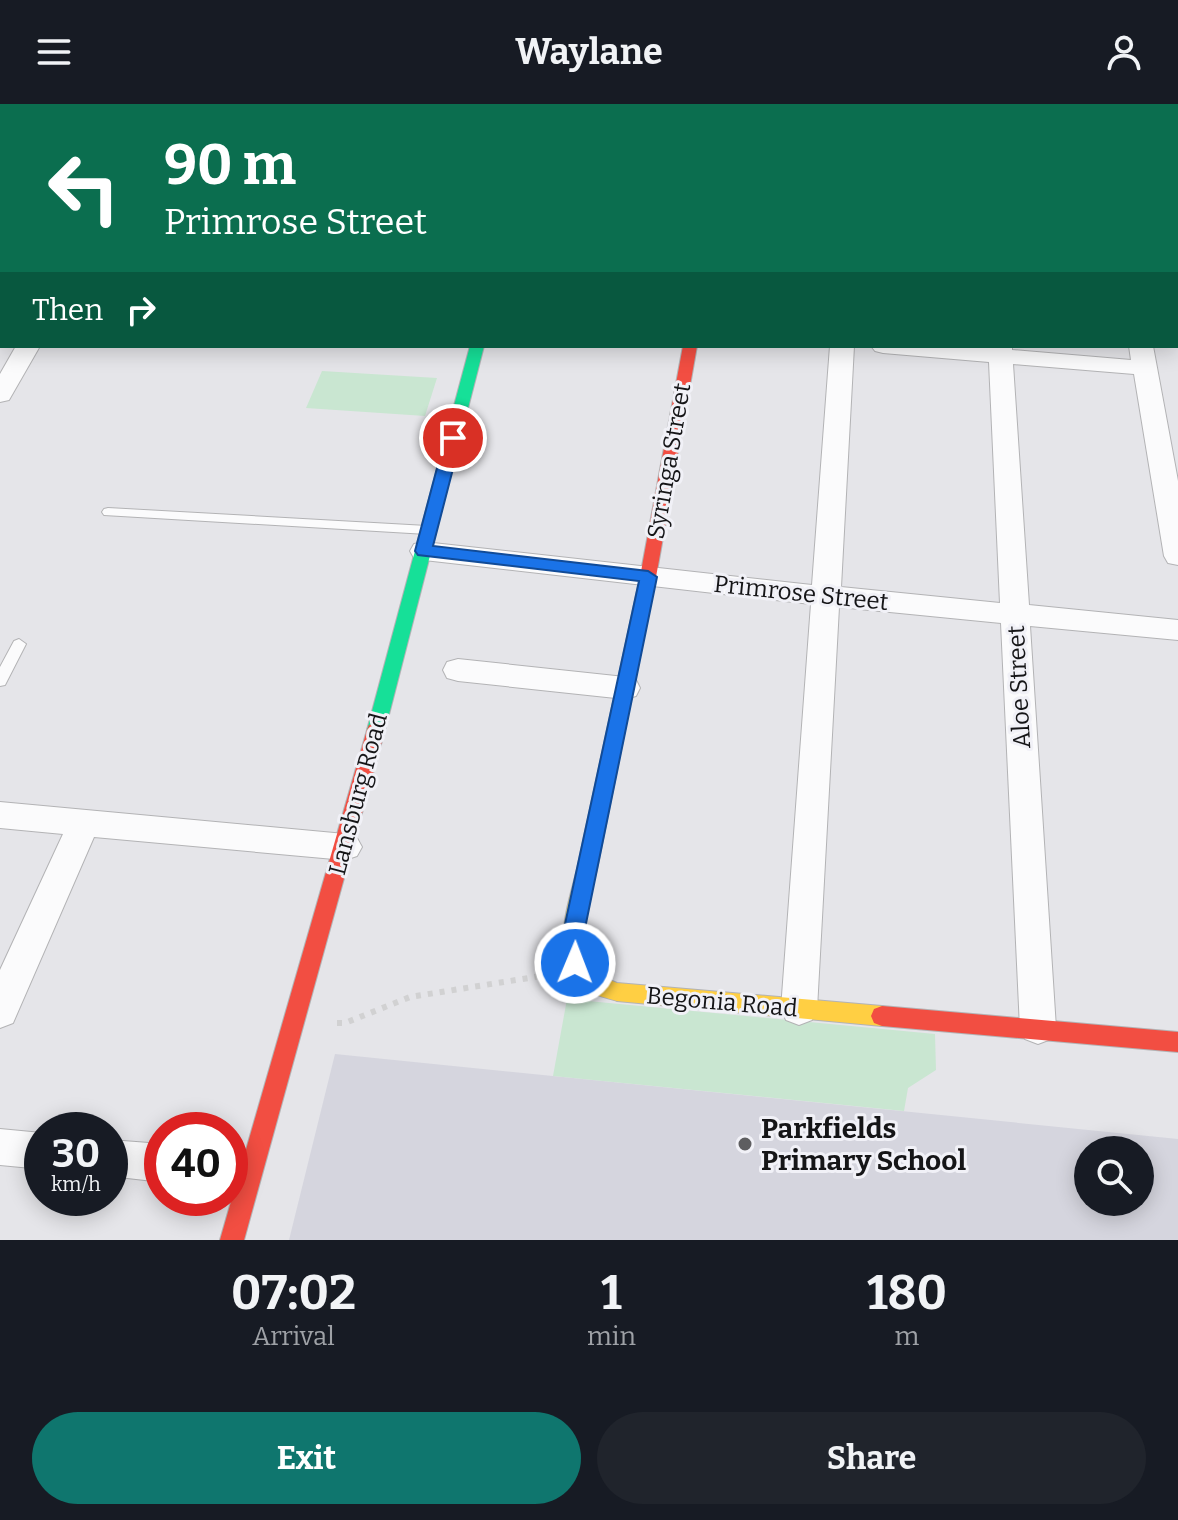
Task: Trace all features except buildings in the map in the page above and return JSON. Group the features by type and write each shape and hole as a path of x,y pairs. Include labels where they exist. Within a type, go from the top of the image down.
{"street":[{"path":"0,395 6,371 26,348"},
{"name":"Lansburg Road","path":"248,1152 295,1021 345,847 476,348"},
{"name":"Syringa Street","path":"648,577 690,348"},
{"path":"799,1009 842,348"},
{"path":"930,348 1143,357 1178,556"},
{"name":"Aloe Street","path":"1000,351 1038,1028"},
{"name":"Primrose Street","path":"426,540 648,577 1178,630"},
{"path":"582,973 571,952 572,938 648,577"},
{"path":"458,670 625,688"},
{"path":"0,815 345,847"},
{"path":"0,1012 55,883 85,822"},
{"name":"Begonia Road","path":"582,973 603,990 1178,1042"},
{"path":"0,1147 24,1149"},
{"name":"Lansburg Road","path":"232,1240 235,1216"}],"lane":[{"path":"108,512 426,540"},
{"path":"0,681 19,644"}],"path":[{"path":"295,1021 345,1023 410,997 582,973"}],"shaded area":[{"name":"Parkfields Primary School","path":"335,1054 1148,1136 1074,1136 1074,1216 1154,1216 1154,1137 1178,1139 1178,1240 289,1240"}],"green space":[{"path":"322,371 437,378 425,416 306,408"},
{"path":"567,999 935,1034 936,1070 908,1088 904,1111 553,1076"}],"traffic: fast":[{"path":"376,730 476,348"}],"traffic: slow":[{"path":"587,869 573,943 575,959 583,973 596,985 617,992 882,1016"}],"traffic: jam":[{"path":"587,869 648,577 690,348"},
{"path":"232,1240 376,730"},
{"path":"882,1016 1178,1042"}],"place":[{"name":"Parkfields Primary School","path":"745,1144"}],"route":[{"path":"453,438 424,551 648,577 572,938 571,952 575,963"}]}
